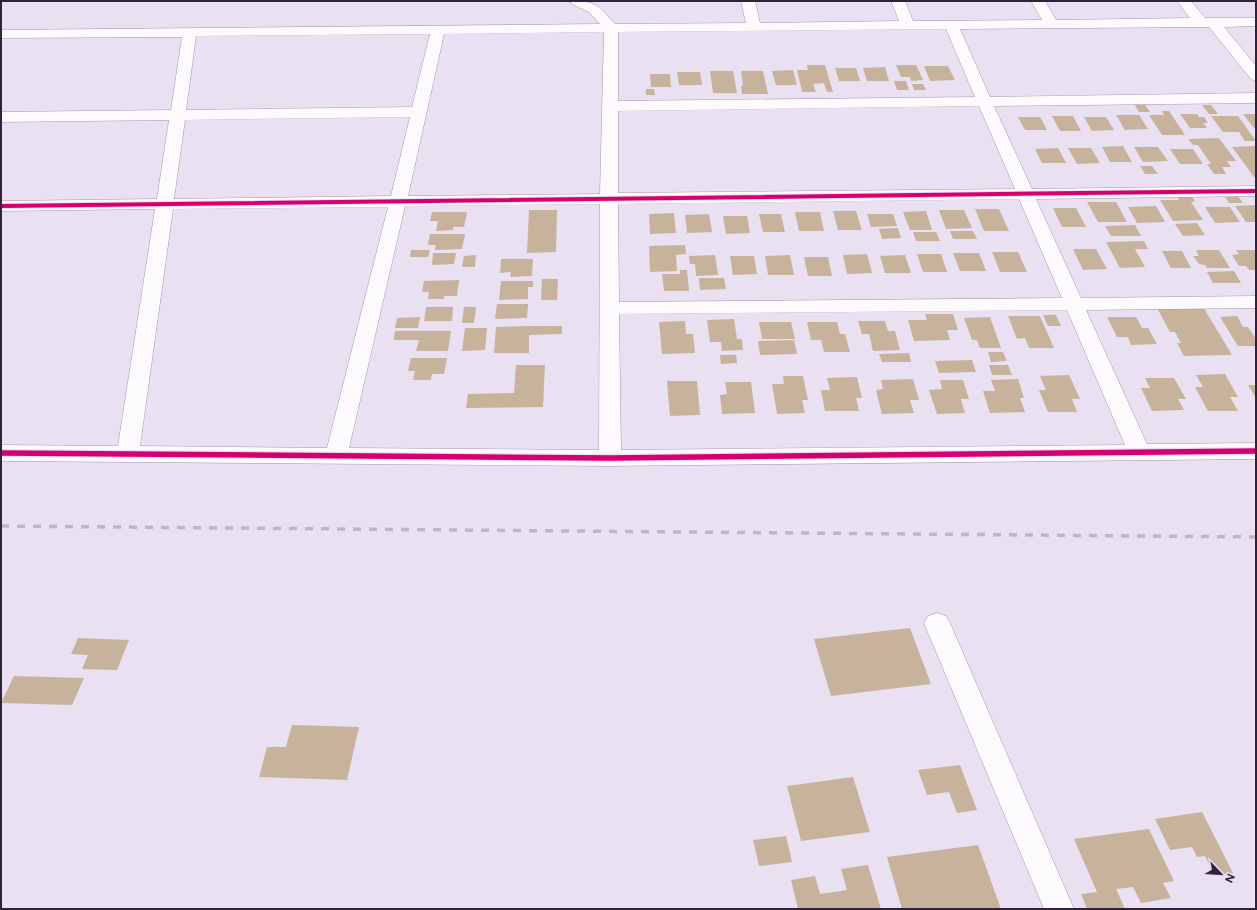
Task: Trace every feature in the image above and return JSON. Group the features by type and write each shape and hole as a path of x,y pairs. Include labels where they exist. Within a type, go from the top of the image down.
{"street":[{"path":"577,1 594,9 611,28 609,199 610,458"},
{"path":"748,1 754,27"},
{"path":"898,1 908,25"},
{"path":"1038,1 1052,24"},
{"path":"1184,1 1207,22 1256,76"},
{"path":"1,34 1256,22"},
{"path":"951,25 1139,452"},
{"path":"336,456 438,30"},
{"path":"128,454 190,32"},
{"path":"610,106 1256,98"},
{"path":"1,117 418,112"},
{"path":"1,206 1256,191"},
{"path":"610,308 1256,302"},
{"path":"1,453 610,458 1256,451"},
{"path":"937,624 1059,909"}],"building":[{"path":"807,65 825,65 833,92 827,92 824,83 813,84 816,92 802,92 797,70 808,70"},
{"path":"896,65 916,65 923,80 911,81 910,77 901,77"},
{"path":"924,66 948,66 955,80 930,81"},
{"path":"885,67 889,81 867,81 863,68"},
{"path":"835,68 856,68 860,81 839,81"},
{"path":"793,70 797,85 776,85 772,71"},
{"path":"710,71 733,71 737,93 713,93"},
{"path":"741,71 763,71 768,94 742,94 741,86 743,86"},
{"path":"677,72 700,72 702,85 679,85"},
{"path":"650,74 670,74 671,87 651,87"},
{"path":"894,81 906,81 909,90 897,90"},
{"path":"912,84 923,84 926,90 914,90"},
{"path":"646,89 654,89 655,95 646,95"},
{"path":"1133,102 1143,102 1150,112 1139,112"},
{"path":"1202,105 1211,105 1218,114 1209,114"},
{"path":"1162,111 1169,111 1185,135 1162,135 1149,115 1164,115"},
{"path":"1180,114 1197,114 1199,117 1204,117 1208,123 1203,123 1207,128 1190,128"},
{"path":"1243,114 1256,114 1256,128 1254,128"},
{"path":"1116,115 1139,115 1148,129 1125,130"},
{"path":"1052,116 1073,116 1081,131 1060,131"},
{"path":"1211,116 1238,116 1256,141 1245,141 1239,132 1223,132"},
{"path":"1018,117 1040,117 1047,130 1025,130"},
{"path":"1084,117 1106,117 1114,130 1092,131"},
{"path":"1219,138 1236,161 1227,161 1231,167 1222,167 1226,174 1214,174 1207,164 1211,164 1198,145 1193,145 1188,139"},
{"path":"1123,146 1132,162 1110,162 1102,147"},
{"path":"1256,146 1256,177 1254,177 1232,147"},
{"path":"1134,147 1158,147 1168,161 1143,162"},
{"path":"1058,148 1066,163 1042,163 1035,149"},
{"path":"1068,148 1091,148 1100,163 1077,164"},
{"path":"1170,149 1193,149 1203,164 1180,164"},
{"path":"1140,166 1152,166 1158,174 1145,174"},
{"path":"1174,191 1188,191 1195,201 1191,202 1203,220 1173,221 1160,200 1179,200"},
{"path":"1224,195 1237,195 1243,203 1229,203"},
{"path":"1087,202 1116,202 1127,222 1098,222"},
{"path":"1256,205 1256,222 1246,222 1235,206"},
{"path":"1156,206 1165,222 1137,223 1128,207"},
{"path":"1205,207 1230,207 1240,222 1215,223"},
{"path":"1053,208 1076,208 1086,227 1062,227"},
{"path":"975,209 999,209 1009,231 984,231"},
{"path":"529,210 557,210 556,252 527,253"},
{"path":"939,210 964,210 972,228 946,229"},
{"path":"833,211 856,211 862,230 838,230"},
{"path":"926,211 932,230 910,230 903,212"},
{"path":"432,212 467,212 464,227 453,227 453,230 436,231 438,221 430,221"},
{"path":"795,212 820,212 824,231 799,231"},
{"path":"674,213 676,233 650,234 649,214"},
{"path":"709,214 712,232 687,233 685,215"},
{"path":"759,214 781,214 785,232 763,232"},
{"path":"867,214 893,214 897,226 871,227"},
{"path":"723,216 747,216 750,233 726,234"},
{"path":"1197,223 1205,235 1183,236 1175,224"},
{"path":"1135,225 1141,236 1111,236 1105,226"},
{"path":"898,228 901,238 882,239 879,229"},
{"path":"950,231 973,231 977,239 953,239"},
{"path":"913,232 936,232 940,241 916,241"},
{"path":"430,234 465,234 462,249 435,250 436,245 428,245"},
{"path":"1144,241 1148,249 1135,249 1145,267 1120,268 1106,242"},
{"path":"685,245 686,254 676,255 677,271 650,272 649,246"},
{"path":"1073,249 1096,249 1107,269 1083,270"},
{"path":"411,250 430,250 428,257 410,257"},
{"path":"1196,250 1219,250 1230,268 1207,268 1205,265 1199,264 1193,256 1199,256"},
{"path":"1236,250 1256,250 1256,270 1249,270 1246,266 1239,266 1232,255 1239,254"},
{"path":"1162,251 1182,251 1191,268 1171,268"},
{"path":"992,252 1018,252 1027,272 1000,272"},
{"path":"433,253 456,253 454,264 432,265"},
{"path":"953,253 979,253 986,271 960,271"},
{"path":"867,254 872,273 847,274 843,255"},
{"path":"917,254 941,254 947,272 923,272"},
{"path":"476,255 475,267 462,267 464,256"},
{"path":"715,255 718,275 696,276 695,264 690,264 689,256"},
{"path":"790,255 794,275 768,275 765,256"},
{"path":"905,255 911,273 885,273 880,256"},
{"path":"730,256 754,256 757,274 733,275"},
{"path":"804,257 828,257 832,276 808,276"},
{"path":"501,259 533,259 532,276 510,277 511,272 500,273"},
{"path":"680,270 687,270 689,291 664,291 662,274 680,274"},
{"path":"1234,271 1241,283 1213,283 1207,272"},
{"path":"699,278 724,278 726,289 700,290"},
{"path":"542,279 558,279 557,300 541,300"},
{"path":"459,280 457,296 444,296 444,299 428,299 429,292 422,292 424,281"},
{"path":"501,281 533,281 533,287 528,287 528,299 499,300"},
{"path":"497,304 528,304 527,318 495,319"},
{"path":"1202,305 1232,355 1184,356 1177,343 1181,343 1175,332 1170,332 1156,306"},
{"path":"426,307 453,307 452,321 424,321"},
{"path":"464,307 476,307 474,323 462,323"},
{"path":"925,314 953,314 958,330 947,330 950,340 914,341 908,320 927,320"},
{"path":"1043,315 1056,315 1061,326 1048,326"},
{"path":"1008,316 1040,316 1054,348 1029,348 1025,338 1017,339"},
{"path":"1237,316 1243,327 1248,327 1256,339 1256,346 1238,346 1220,317"},
{"path":"420,317 418,328 395,328 397,318"},
{"path":"990,317 1001,348 980,348 977,340 972,340 964,318"},
{"path":"1107,317 1136,317 1142,328 1148,328 1157,344 1131,345 1128,337 1117,337"},
{"path":"734,319 737,339 742,339 743,350 722,351 721,342 710,342 707,320"},
{"path":"685,321 686,334 693,334 695,353 662,354 659,322"},
{"path":"858,321 885,321 888,331 895,331 900,350 873,351 869,334 862,334"},
{"path":"759,322 791,322 795,339 762,339"},
{"path":"807,322 837,322 840,334 845,334 850,352 824,352 821,340 811,340"},
{"path":"562,326 562,334 529,335 529,353 494,353 496,327"},
{"path":"465,328 487,328 485,350 462,351"},
{"path":"395,331 451,331 448,351 416,351 419,340 394,340"},
{"path":"794,340 797,354 760,355 758,341"},
{"path":"988,352 1003,352 1007,361 991,362"},
{"path":"909,353 911,362 882,362 879,354"},
{"path":"720,355 736,355 737,363 721,364"},
{"path":"411,358 447,358 444,374 432,374 431,380 413,380 415,371 408,371"},
{"path":"972,360 976,372 939,373 935,361"},
{"path":"516,365 545,365 543,407 466,408 468,394 514,393"},
{"path":"989,365 1008,365 1012,375 992,375"},
{"path":"1225,374 1238,397 1230,397 1238,411 1208,411 1195,387 1203,387 1196,375"},
{"path":"1069,375 1080,399 1072,399 1077,412 1048,412 1039,390 1046,390 1040,376"},
{"path":"783,376 803,376 808,400 802,400 805,413 777,414 772,384 784,384"},
{"path":"857,377 862,398 856,398 859,411 825,411 821,390 830,390 827,378"},
{"path":"1145,378 1174,378 1186,399 1178,399 1184,410 1152,411 1141,388 1150,388"},
{"path":"913,379 919,400 910,400 914,413 882,414 876,390 883,389 881,380"},
{"path":"1018,379 1024,398 1020,398 1025,412 990,413 983,391 995,391 991,380"},
{"path":"940,380 963,380 969,399 961,399 965,413 937,414 929,390 942,389"},
{"path":"667,381 697,381 700,415 670,416"},
{"path":"725,382 751,382 755,413 722,414 720,395 727,394"},
{"path":"1248,385 1256,385 1256,398"},
{"path":"910,628 931,684 831,696 814,639"},
{"path":"78,638 129,640 117,670 82,669 88,655 71,654"},
{"path":"14,676 84,678 72,705 1,703"},
{"path":"292,725 359,727 347,780 259,777 267,747 286,747"},
{"path":"960,765 977,810 957,813 949,792 927,795 918,770"},
{"path":"853,777 870,832 801,841 787,786"},
{"path":"1202,812 1233,873 1215,875 1205,856 1197,857 1192,847 1170,850 1155,819"},
{"path":"1149,829 1174,881 1163,883 1171,898 1141,903 1133,887 1116,889 1125,909 1087,909 1081,894 1097,892 1074,839"},
{"path":"786,836 792,862 759,866 753,840"},
{"path":"978,845 1001,909 902,909 887,857"},
{"path":"868,865 881,909 798,909 791,880 815,876 820,894 847,890 841,869"}],"railway":[{"path":"1,526 1256,537"}],"cycle path":[{"path":"1,206 1256,191"},
{"path":"1,453 610,458 1256,451"}]}
